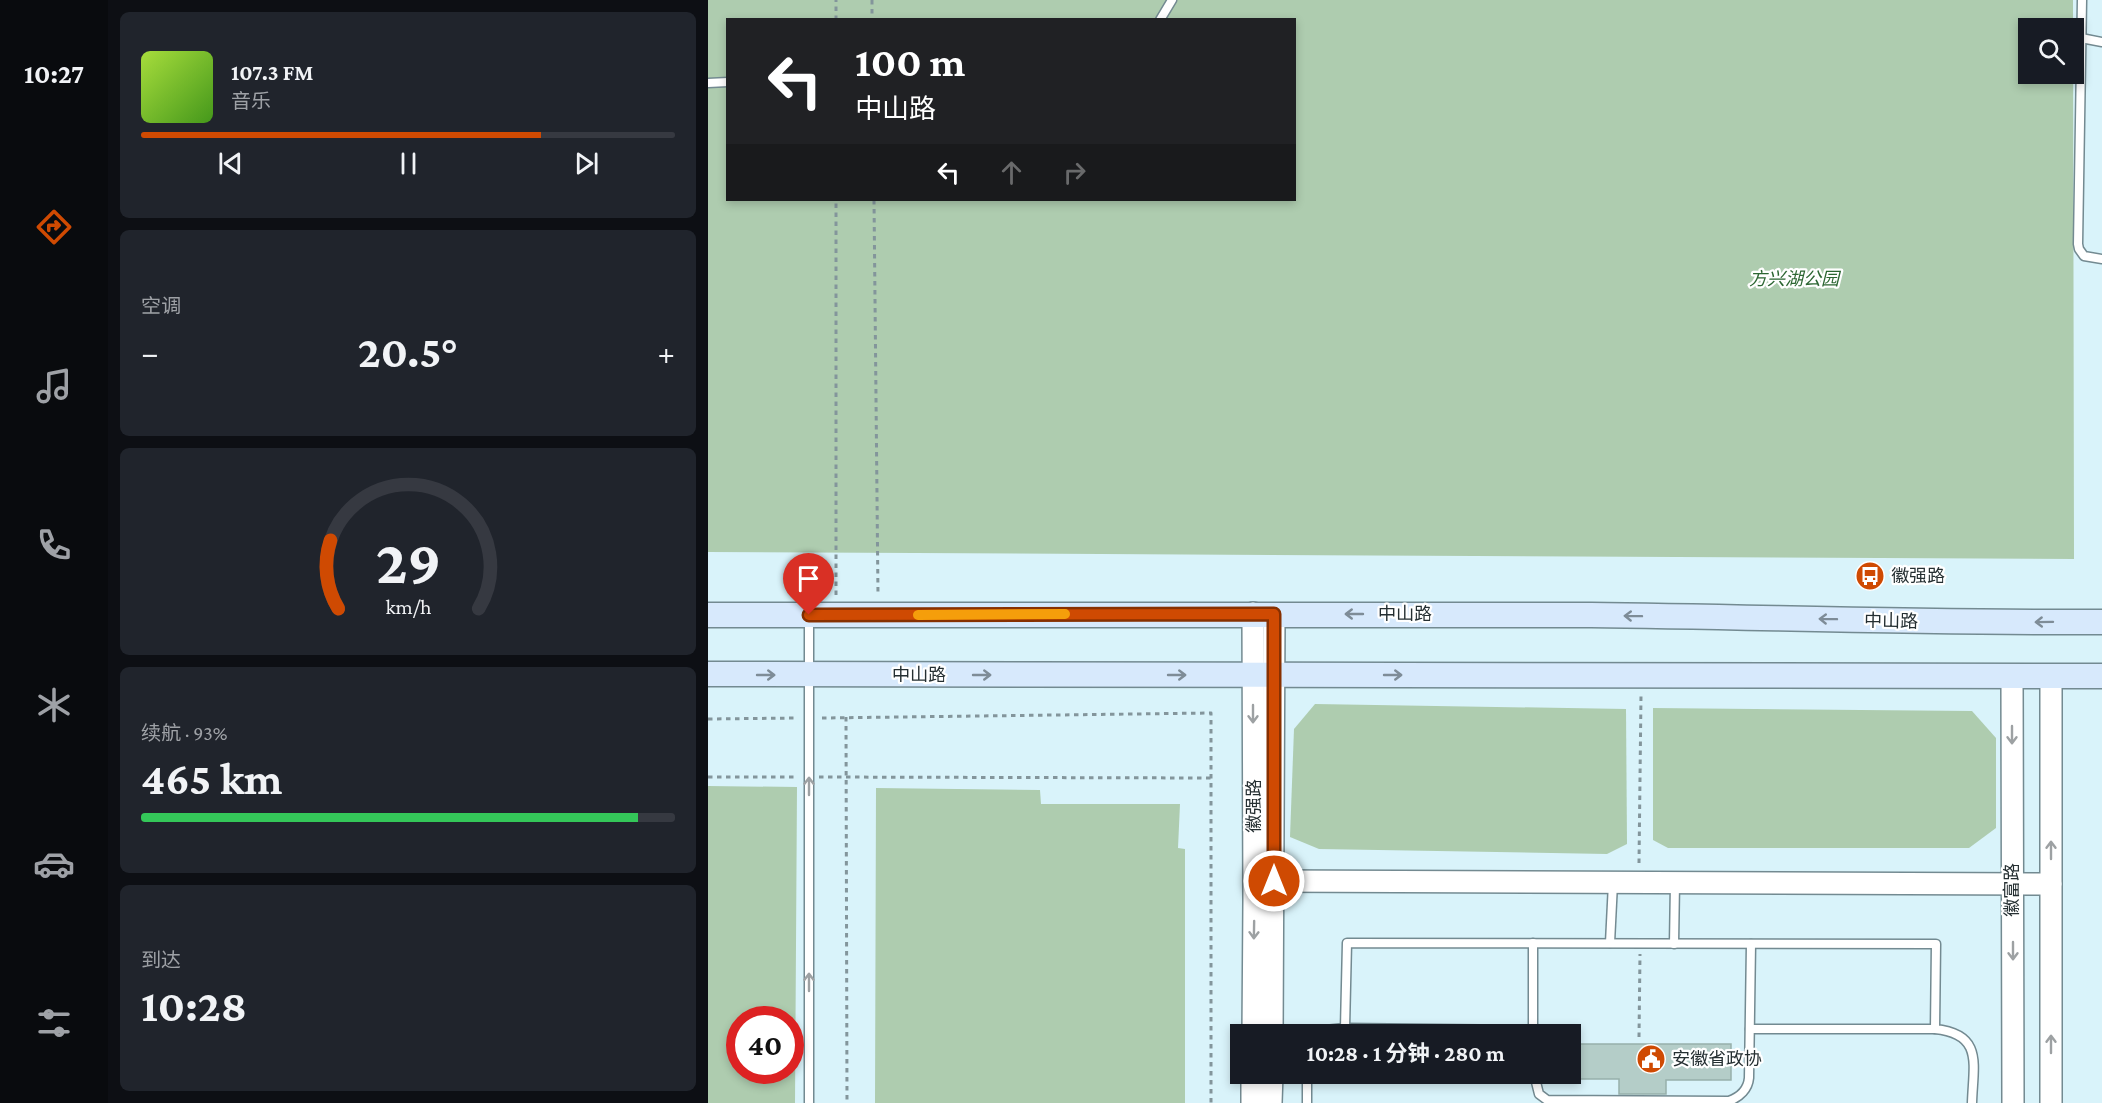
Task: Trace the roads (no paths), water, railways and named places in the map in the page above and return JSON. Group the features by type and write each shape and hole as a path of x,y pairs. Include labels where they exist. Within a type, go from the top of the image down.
{"main road":[{"name":"中山路","path":"708,615 1264,613 1581,615 2012,623 2102,622"},
{"name":"中山路","path":"708,674 2102,676"}],"street":[{"name":"徽强路","path":"1264,613 1264,881 1271,1024"},
{"name":"徽富路","path":"2012,676 2013,1103"},
{"path":"2050,676 2050,1103"},
{"name":"徽强路","path":"1254,1024 1264,881"},
{"path":"1264,881 2050,884"},
{"path":"1252,1084 1252,1103"},
{"path":"1271,1103 1272,1084"}],"lane":[{"path":"1161,18 1172,0"},
{"path":"2082,0 2082,18"},
{"path":"2084,39 2102,42"},
{"path":"708,83 726,82"},
{"path":"2080,84 2078,244 2081,254 2102,259"},
{"path":"809,615 809,1103"},
{"path":"1610,943 1613,882"},
{"path":"1674,944 1675,883"},
{"path":"1343,1024 1347,943 1936,944 1935,1029"},
{"path":"1533,943 1533,1024"},
{"path":"1536,1084 1539,1094 1547,1100 1729,1101 1736,1099 1744,1092 1748,1083 1751,944"},
{"path":"1750,1029 1935,1029 1955,1033 1965,1039 1973,1055 1972,1103"},
{"path":"1307,1084 1307,1103"}],"place":[{"name":"徽强路","path":"1870,576"},
{"name":"安徽省政协","path":"1651,1059"}],"park label":[{"name":"方兴湖公园","path":"1794,279"}]}
